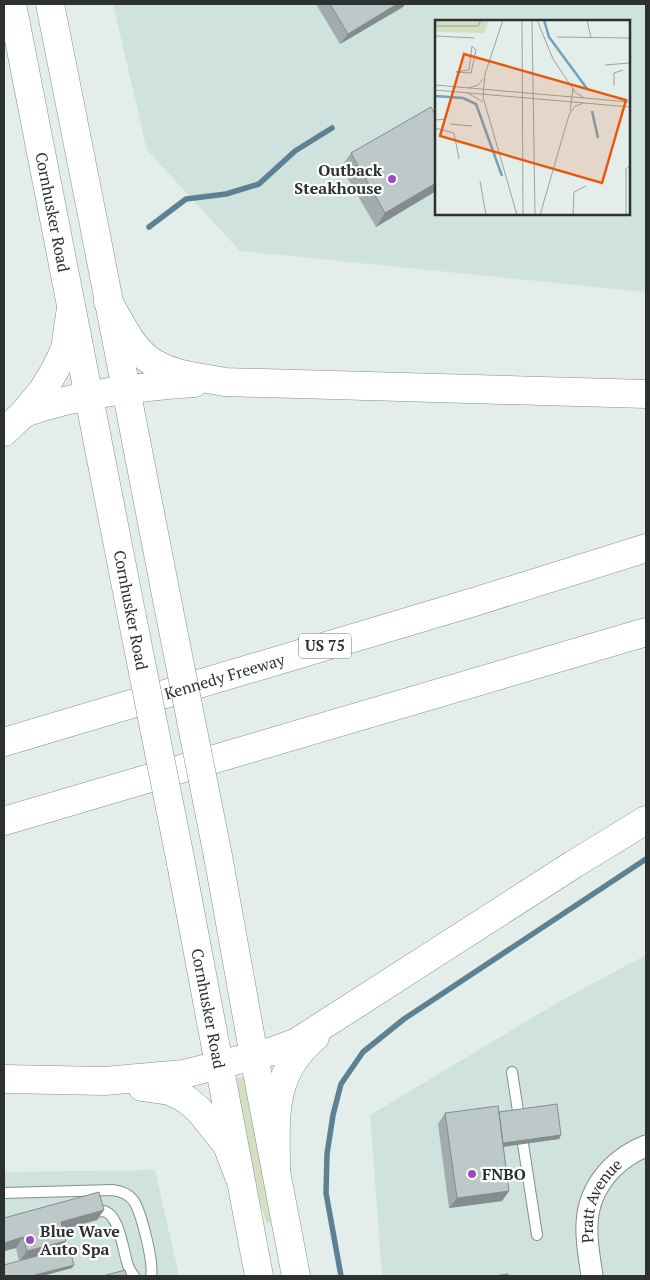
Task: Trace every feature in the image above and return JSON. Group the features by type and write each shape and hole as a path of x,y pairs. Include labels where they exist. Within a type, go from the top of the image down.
{"main road":[{"name":"Cornhusker Road","path":"12,4 181,864 259,1276"},
{"path":"50,4 108,302 128,390 218,856 296,1276"},
{"path":"108,302 133,343 147,358 162,367 185,375 224,382"},
{"path":"4,432 24,414 43,390 66,349 71,308"},
{"path":"24,414 47,405 89,395 159,385 224,382 646,394"},
{"name":"Kennedy Freeway","path":"4,742 474,602 646,548"},
{"path":"4,821 646,632"},
{"path":"4,1079 104,1081 184,1074 273,1051 297,1042 574,864 646,820"},
{"path":"276,1171 278,1092 286,1073 296,1057 311,1040 339,1016"},
{"path":"104,1081 170,1091 186,1099 199,1110 226,1145 240,1179"}],"street":[{"name":"Pratt Avenue","path":"592,1276 587,1219 596,1186 617,1162 646,1146"}],"lane":[{"path":"512,1072 537,1235"},
{"path":"4,1193 121,1191 128,1195 135,1203 152,1263 151,1276"},
{"path":"85,1215 103,1211 114,1218 127,1265 134,1276"}],"shaded area":[{"path":"113,4 646,4 646,292 240,251 147,150"},
{"path":"646,955 646,1276 382,1276 370,1115 562,1000"},
{"path":"155,1170 179,1276 4,1276 4,1172"}],"green space":[{"path":"249,1077 276,1220 267,1223 254,1188 239,1107 237,1078"}],"building":[{"path":"330,4 397,4 348,34"},
{"name":"Outback Steakhouse","path":"431,107 435,114 435,184 385,213 351,153"},
{"path":"557,1104 561,1135 503,1143 499,1112"},
{"name":"FNBO","path":"498,1106 509,1191 457,1198 445,1113"},
{"name":"Blue Wave Auto Spa","path":"99,1192 104,1210 61,1222 66,1241 27,1251 23,1237 4,1243 4,1218"},
{"path":"69,1247 74,1265 31,1276 4,1276 4,1265"},
{"path":"125,1270 127,1276 103,1276"}],"waterway":[{"path":"149,227 186,199 226,194 259,184 295,151 332,128"},
{"path":"341,1276 326,1193 327,1154 333,1115 341,1084 363,1052 404,1019 646,859"}],"place":[{"name":"Outback Steakhouse","path":"392,179"},
{"name":"FNBO","path":"472,1174"},
{"name":"Blue Wave Auto Spa","path":"30,1240"}]}
